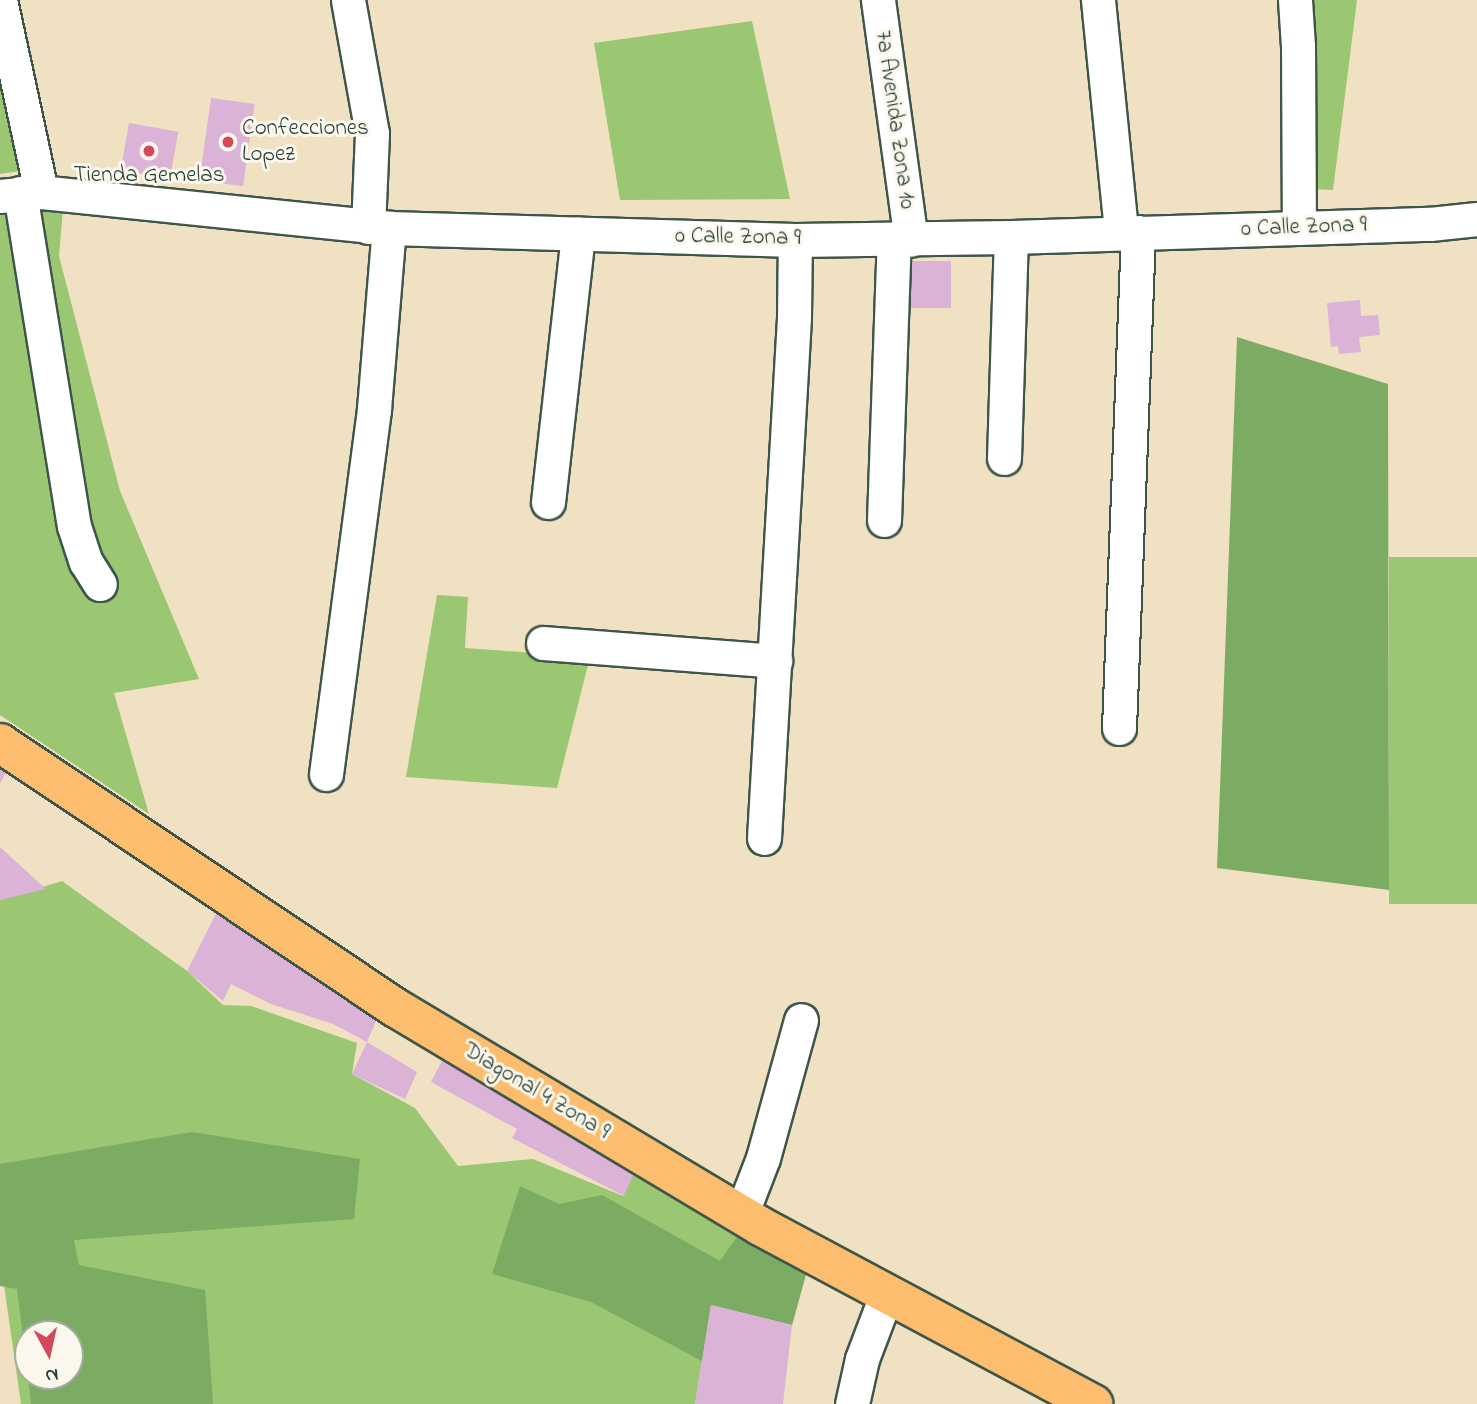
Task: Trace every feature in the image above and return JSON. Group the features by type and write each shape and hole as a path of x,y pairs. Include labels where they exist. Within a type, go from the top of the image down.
{"main road":[{"name":"Diagonal 4 Zona 9","path":"0,743 396,1009 741,1215 1094,1404"}],"street":[{"path":"0,0 21,194 74,526 86,562 100,584"},
{"path":"326,774 374,409 378,228 372,133 348,0"},
{"name":"7a Avenida Zona 10","path":"878,0 902,240 884,520"},
{"path":"1098,0 1129,232 1119,728"},
{"path":"1295,0 1298,46 1299,228"},
{"name":"0 Calle Zona 9","path":"21,194 378,228 794,240 1011,237 1299,228 1477,219"},
{"path":"548,502 578,234"},
{"path":"1004,458 1011,237"},
{"path":"764,838 794,317 794,240"},
{"path":"543,643 775,661"},
{"path":"741,1215 762,1158 801,1020"},
{"path":"852,1404 862,1359 887,1293"}],"green space":[{"path":"1303,0 1357,0 1333,190 1312,189"},
{"path":"752,21 790,199 620,200 594,43"},
{"path":"0,84 21,171 0,174"},
{"path":"0,202 63,208 59,256 120,491 199,679 114,693 149,814 0,715"},
{"path":"1237,337 1388,384 1389,890 1217,868"},
{"path":"1389,557 1477,557 1477,904 1389,904"},
{"path":"437,595 468,597 465,648 590,657 557,788 406,777"},
{"path":"62,881 187,971 223,1005 251,1006 357,1043 352,1074 415,1108 458,1166 533,1159 623,1196 637,1166 808,1267 792,1325 711,1305 695,1404 21,1404 19,1390 84,1390 84,1320 14,1320 14,1355 0,1257 0,900"},
{"path":"192,1132 360,1159 354,1219 74,1240 79,1265 205,1290 213,1404 31,1404 30,1390 84,1390 84,1320 21,1320 17,1289 0,1286 0,1164"},
{"path":"520,1186 559,1204 602,1195 720,1261 737,1237 808,1267 792,1325 711,1305 702,1361 591,1302 492,1274"}],"building":[{"name":"Confecciones Lopez","path":"211,98 255,104 243,186 199,180"},
{"name":"Tienda Gemelas","path":"129,123 178,132 170,179 121,170"},
{"path":"906,261 951,261 951,308 906,308"},
{"path":"1360,300 1361,316 1378,315 1380,335 1359,337 1361,352 1339,354 1338,346 1331,347 1327,303"},
{"path":"0,759 9,766 0,784"},
{"path":"0,847 46,889 0,900"},
{"path":"223,900 382,1007 367,1042 333,1024 271,1004 231,984 223,1001 187,971"},
{"path":"367,1042 417,1072 405,1099 352,1074"},
{"path":"448,1049 637,1166 624,1196 512,1138 517,1129 431,1082"},
{"path":"711,1305 792,1325 783,1404 695,1404"}],"place":[{"name":"Confecciones Lopez","path":"228,142"},
{"name":"Tienda Gemelas","path":"149,151"}]}
